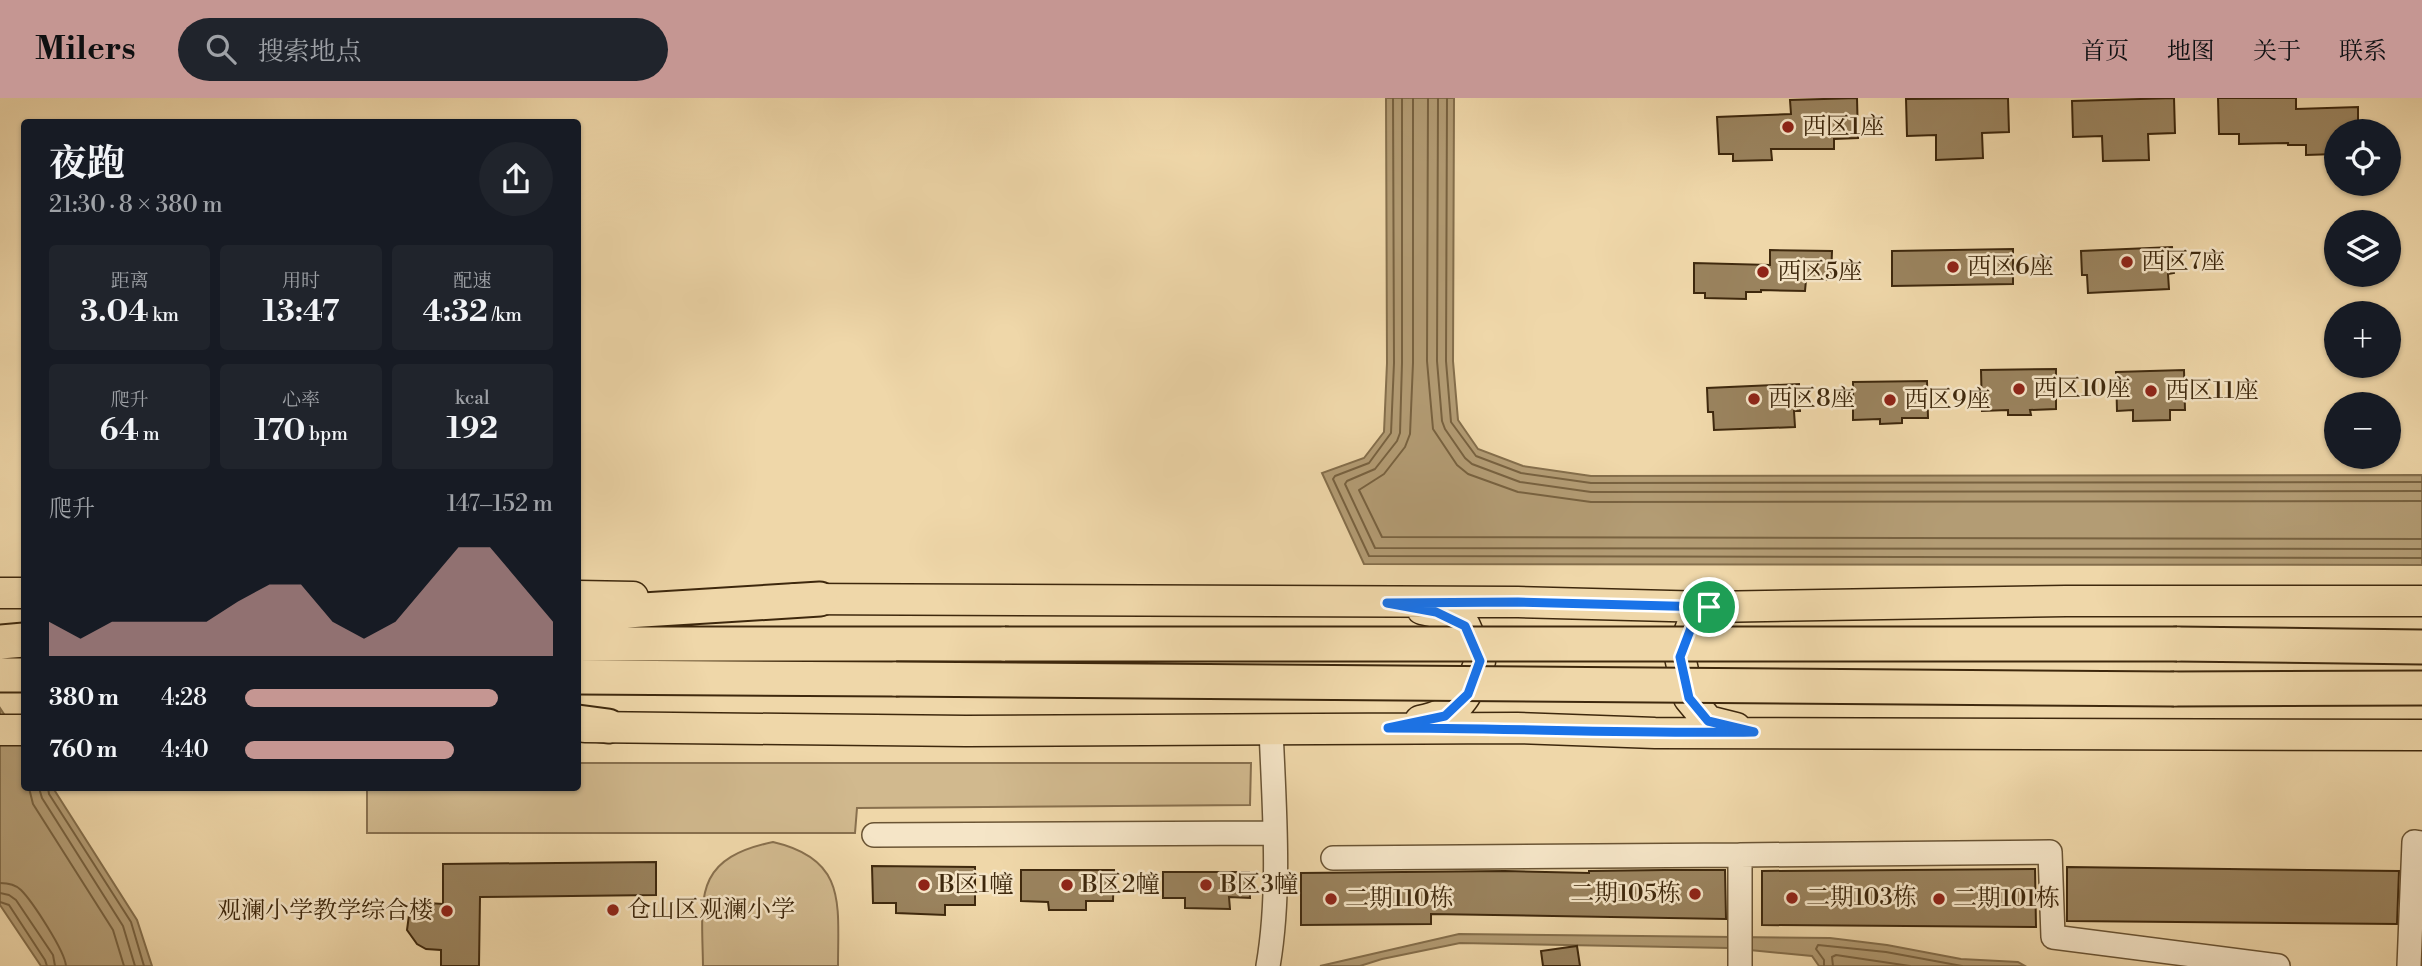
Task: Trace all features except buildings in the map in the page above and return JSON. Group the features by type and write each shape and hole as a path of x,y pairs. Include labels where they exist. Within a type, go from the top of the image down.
{"highway":[{"path":"581,614 820,599"},
{"path":"581,644 2422,647"},
{"path":"5,662 21,645"},
{"path":"581,677 2174,689 2422,688"}],"main road":[{"path":"0,593 21,593"},
{"path":"581,596 1532,602 1709,607 2066,601 2422,601"},
{"path":"1387,603 1436,612 1465,626 1480,661 1468,694 1445,716 1388,728"},
{"path":"1709,607 1694,620 1680,657 1689,698 1708,721 1754,732"},
{"path":"588,725 966,731 1517,728 1655,733 2422,735"},
{"path":"0,730 21,730"}],"street":[{"path":"1268,966 1272,942 1275,833 1271,729"},
{"path":"874,835 1275,833"},
{"path":"2409,966 2414,842 2422,843"},
{"path":"1333,858 2050,852 2053,937 2278,966"},
{"path":"1740,855 1740,950"}],"shaded area":[{"path":"581,763 1251,763 1250,805 857,808 855,833 367,833 367,791 581,791"},
{"path":"773,842 797,850 814,860 826,872 837,904 838,966 703,966 702,920 707,885 715,871 728,859 747,849"}],"water":[{"path":"1386,98 1454,98 1453,361 1458,420 1478,449 1523,466 1591,476 2422,475 2422,565 1364,564 1322,473 1364,458 1384,432 1387,363"},
{"path":"0,708 21,740 21,791 55,791 137,920 152,966 41,966 0,905"},
{"path":"1459,934 1830,938 1887,945 1961,959 2018,962 2025,966 1819,966 1812,956 1729,948 1460,943 1360,966 1320,966"}],"place":[{"name":"西区1座","path":"1788,127"},
{"name":"西区7座","path":"2127,262"},
{"name":"西区6座","path":"1953,267"},
{"name":"西区5座","path":"1763,272"},
{"name":"西区10座","path":"2019,389"},
{"name":"西区11座","path":"2151,391"},
{"name":"西区8座","path":"1754,399"},
{"name":"西区9座","path":"1890,400"},
{"name":"B区1幢","path":"924,885"},
{"name":"B区2幢","path":"1067,885"},
{"name":"B区3幢","path":"1206,885"},
{"name":"二期105栋","path":"1695,894"},
{"name":"二期103栋","path":"1792,898"},
{"name":"二期110栋","path":"1331,899"},
{"name":"二期101栋","path":"1939,899"},
{"name":"仓山区观澜小学","path":"613,910"},
{"name":"观澜小学教学综合楼","path":"447,911"}],"route":[{"path":"1518,602 1709,607 1694,620 1680,657 1689,698 1708,721 1754,732 1388,728 1445,716 1468,694 1480,661 1465,626 1436,612 1387,603 1518,602"}]}
